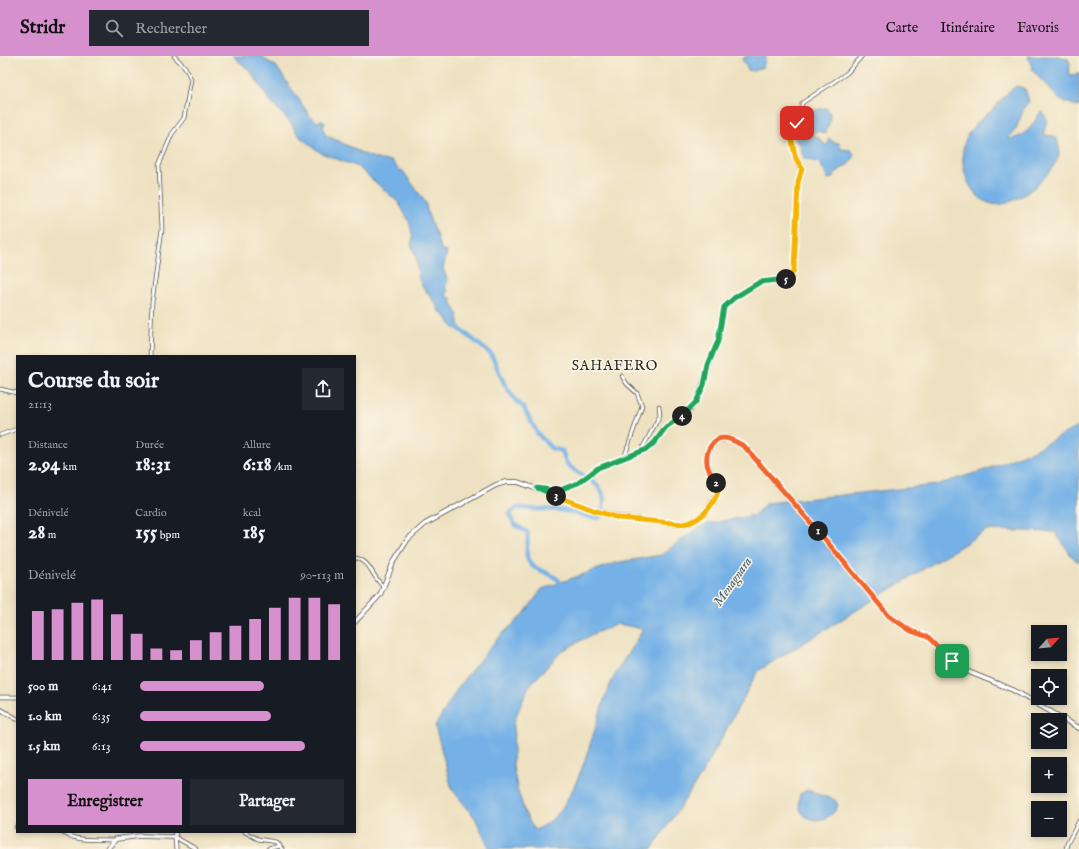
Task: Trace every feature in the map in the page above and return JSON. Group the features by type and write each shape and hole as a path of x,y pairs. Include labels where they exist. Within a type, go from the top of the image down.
{"main road":[{"path":"356,621 374,602 384,587 394,561 403,546 425,524 496,485 514,482 537,488 596,511 619,518 676,524 690,523 706,512 718,492 717,486 707,464 708,453 711,446 717,440 729,438 744,446 889,616 911,631 928,637 964,670 1014,690 1079,728"},
{"path":"107,849 114,840 158,834 175,837 175,833"}],"street":[{"path":"150,355 152,302 162,228 159,165 172,134 184,118 191,79 185,67 174,56"},
{"path":"537,488 557,491 565,490 578,483 598,468 641,451 654,443 666,427 690,411 696,402 718,341 725,306 760,282 792,279 796,245 798,183 802,168 796,159 791,137 802,111 802,103 847,73 862,56"},
{"path":"622,376 627,384 637,393 642,406 624,458"},
{"path":"0,389 16,393"},
{"path":"641,451 660,415 658,406"},
{"path":"0,435 16,429"},
{"path":"356,558 362,559 367,564 377,580 384,587"},
{"path":"0,697 16,697"},
{"path":"0,709 16,718"},
{"path":"1066,849 1079,821"},
{"path":"64,833 75,838 114,840"},
{"path":"247,833 258,839 272,840 282,849"},
{"path":"175,837 176,849"},
{"path":"175,837 196,849"},
{"path":"268,849 279,846"}],"water":[{"path":"233,56 263,56 266,60 276,66 310,116 317,122 322,120 325,123 323,128 326,135 366,155 380,160 392,161 398,169 403,171 426,203 430,221 438,238 437,240 442,250 447,252 443,269 448,281 445,287 448,291 446,297 451,298 452,304 458,314 460,330 454,328 449,323 447,318 439,311 421,284 418,276 416,257 411,244 413,238 409,221 398,202 358,167 321,153 300,137 290,122 271,103 251,72"},
{"path":"747,56 766,56 763,67 753,71 748,70 742,59"},
{"path":"1028,56 1059,56 1068,59 1070,63 1069,74 1074,75 1079,72 1079,107 1060,100 1033,71"},
{"path":"1017,86 1025,89 1029,101 1024,108 1016,129 1008,139 1023,135 1030,128 1039,114 1043,112 1046,119 1044,135 1054,136 1057,139 1059,150 1058,157 1054,165 1038,184 1022,196 1002,204 989,203 981,199 975,193 966,177 963,149 967,136 973,127 993,109 1007,93"},
{"path":"826,108 831,118 826,134 818,131 810,133 820,139 825,145 829,143 829,138 833,142 839,143 841,149 851,150 854,154 853,159 848,165 838,171 833,178 828,179 820,163 804,158 800,144 794,137 804,112"},
{"name":"Menagnara","path":"1079,426 1079,562 1073,558 1055,532 987,530 758,671 702,774 652,849 490,849 475,818 452,789 435,726 461,683 497,639 524,614 542,589 615,563 661,555 702,525 755,515 766,503 936,485 985,470 1034,450","holes":["618,624 643,629 609,687 582,768 573,789 562,808 549,822 534,830 525,813 517,788 513,766 514,721 529,686 562,651 593,634"]},
{"path":"807,790 835,800 838,805 827,817 820,820 806,817 801,812 799,804 800,794"}],"waterway":[{"path":"456,326 491,354 505,385 516,401 523,407 538,434 551,448 562,451 568,465 600,488 603,494 603,508 599,518 592,518 576,513 552,509 517,508 510,514 514,524 527,532 528,560 534,567 554,577 563,586"}],"district":[{"name":"SAHAFERO","path":"615,366"}],"route":[{"path":"797,123 791,137 796,159 802,168 798,183 795,232 796,245 794,270 791,276 792,279 779,279 760,282 727,303 723,309 718,341 708,365 704,385 696,402 690,411 666,427 654,443 647,449 598,468 578,483 565,490 557,491 537,488 596,511 619,518 633,518 676,524 690,523 706,512 718,492 717,486 707,464 708,453 711,446 717,440 729,438 744,446 889,616 911,631 928,637 935,642 952,661"}]}
